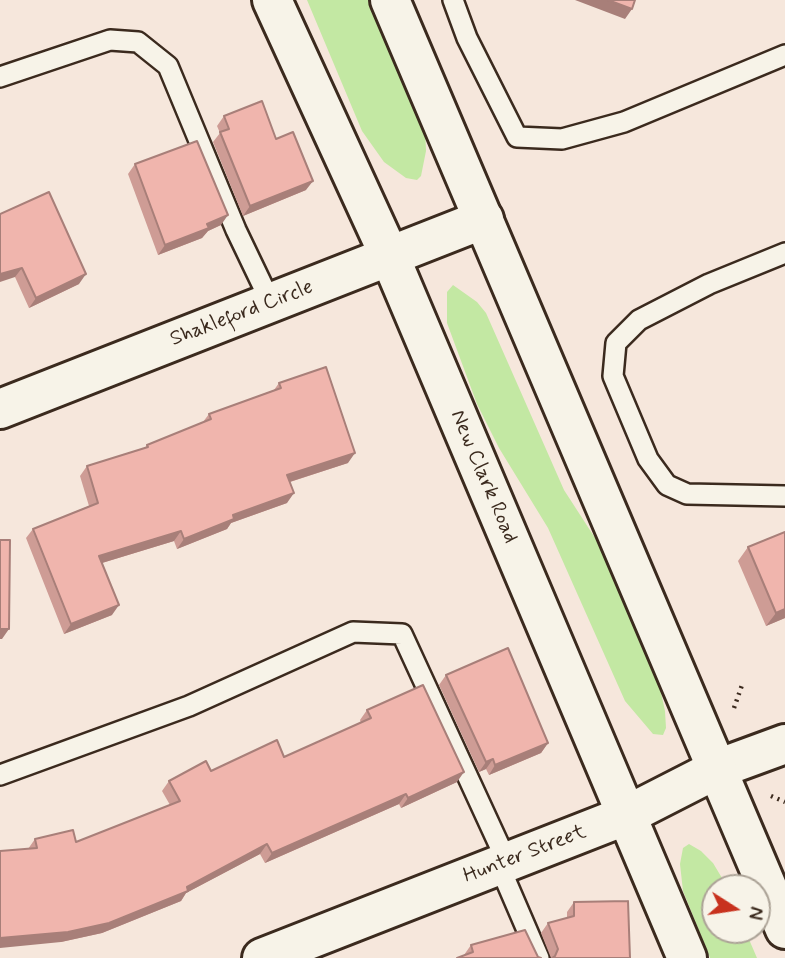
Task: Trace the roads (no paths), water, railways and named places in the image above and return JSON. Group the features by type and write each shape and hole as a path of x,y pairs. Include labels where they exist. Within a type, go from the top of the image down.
{"main road":[{"name":"New Clark Road","path":"272,0 390,257 687,958"},
{"path":"390,0 785,929"},
{"name":"Shakleford Circle","path":"0,409 484,219"},
{"name":"Hunter Street","path":"262,958 627,815 718,769 785,744"}],"lane":[{"path":"453,0 467,38 517,137 562,139 624,122 785,55"},
{"path":"0,77 110,40 138,42 168,66 236,230 271,303"},
{"path":"785,253 709,284 639,320 616,343 613,376 648,459 667,485 687,494 785,496"},
{"path":"0,775 189,706 353,632 402,634 503,864 539,958"}]}
